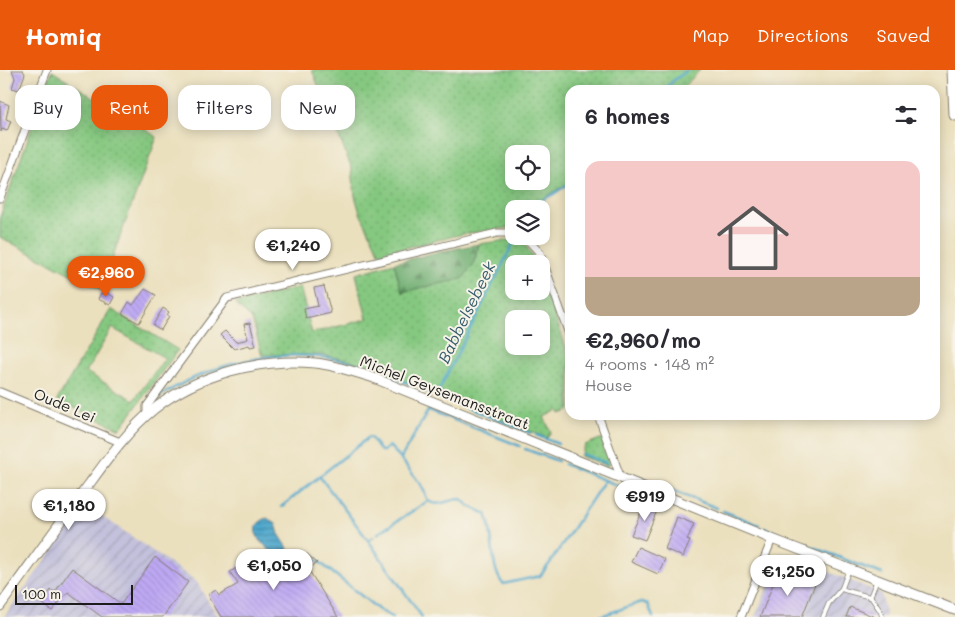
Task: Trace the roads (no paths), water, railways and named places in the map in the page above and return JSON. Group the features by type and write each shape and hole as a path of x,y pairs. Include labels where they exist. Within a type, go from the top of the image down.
{"main road":[{"path":"953,70 955,115"}],"street":[{"path":"0,198 47,70"},
{"name":"Michel Geysemansstraat","path":"147,414 147,406 227,298 497,233 505,233"},
{"path":"532,245 540,253 565,323"},
{"name":"Michel Geysemansstraat","path":"0,606 120,442 147,414 176,393 211,377 266,364 317,363 374,378 772,539 955,610"},
{"name":"Oude Lei","path":"0,392 120,442"},
{"path":"600,420 620,476"},
{"path":"741,617 772,539"}],"lane":[{"path":"824,617 829,603 842,588 849,569"},
{"path":"871,597 877,580"},
{"path":"842,588 868,598 871,597"},
{"path":"871,597 881,612 882,617"}],"water":[{"path":"267,518 276,524 279,534 288,548 285,554 275,555 257,536 256,526"}],"waterway":[{"name":"Babbelsebeek","path":"669,85 688,70"},
{"name":"Babbelsebeek","path":"542,200 565,186"},
{"name":"Babbelsebeek","path":"436,396 512,245"},
{"path":"160,396 208,372 232,364 282,356 334,359 367,367 414,386"},
{"path":"420,389 530,433"},
{"path":"281,507 369,437 381,451 384,451 389,446 401,458 429,409"},
{"path":"429,410 520,446"},
{"path":"536,435 558,444"},
{"path":"525,449 558,461"},
{"path":"582,454 606,463"},
{"path":"377,534 428,501 422,486 401,459"},
{"path":"564,464 642,495"},
{"path":"630,474 657,485"},
{"path":"320,477 368,540 373,537"},
{"path":"428,501 436,504 461,499 469,506 486,514 489,522 496,569 503,584 540,576 605,480"},
{"path":"663,487 717,508"},
{"path":"723,511 759,525"},
{"path":"764,528 882,574"},
{"path":"368,540 422,617"},
{"path":"307,552 379,610 392,617"},
{"path":"598,617 642,602 648,604 653,617"}]}
